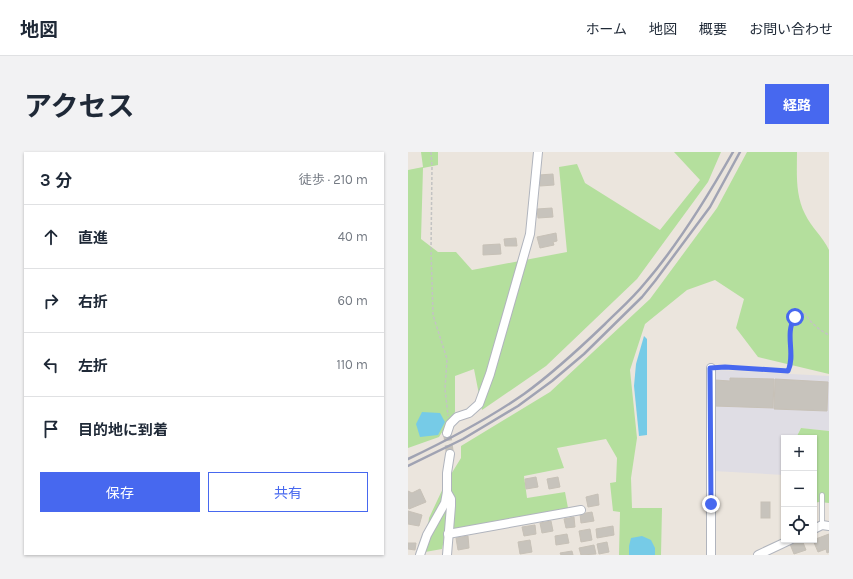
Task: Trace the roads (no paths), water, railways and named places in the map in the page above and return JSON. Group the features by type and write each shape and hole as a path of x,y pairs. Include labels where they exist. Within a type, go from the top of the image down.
{"street":[{"path":"447,432 450,424 457,417 469,413 478,404 490,374 530,234 538,152"},
{"path":"710,368 711,555"},
{"path":"420,555 428,535 445,504 447,492 446,473 450,454"},
{"path":"447,492 451,499 452,506 447,555"},
{"path":"448,534 581,510"},
{"path":"758,555 784,543"}],"lane":[{"path":"822,495 826,526"}],"water":[{"path":"644,336 647,339 647,435 639,436 634,386 636,364"},
{"path":"422,412 440,413 445,422 438,435 420,437 416,424"},
{"path":"642,536 651,540 655,548 655,555 629,555 631,538"}],"tunnel":[{"path":"447,433 450,454"}],"railway":[{"path":"408,459 468,429 524,394 566,360 595,333 636,294 669,253 703,203 733,152"},
{"path":"408,466 463,439 518,406 552,381 584,354 642,297 655,281 710,207 740,152"}]}
